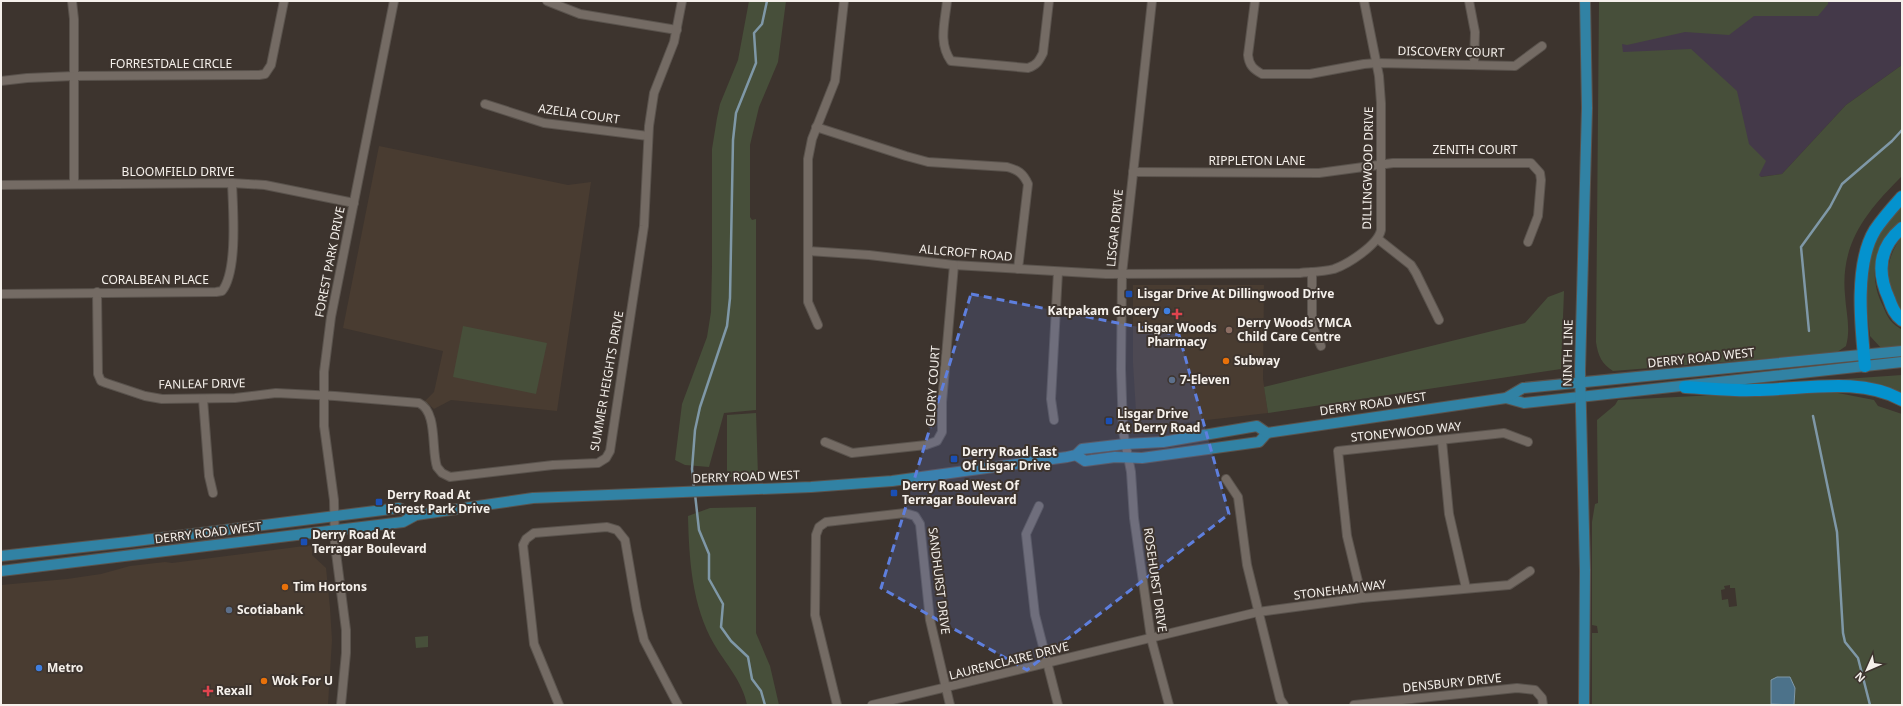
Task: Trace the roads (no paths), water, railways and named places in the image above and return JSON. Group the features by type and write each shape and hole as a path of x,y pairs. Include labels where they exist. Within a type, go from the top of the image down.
{"highway":[{"path":"1864,360 1861,283 1863,262 1875,231 1902,197"},
{"path":"1902,228 1895,234 1884,250 1880,271 1885,291 1896,315 1902,320"},
{"path":"1685,387 1754,390 1827,386 1861,387 1902,400"}],"main road":[{"name":"NINTH LINE","path":"1584,705 1584,570 1580,384 1587,108 1585,1"},
{"name":"DERRY ROAD WEST","path":"1506,398 1524,403 1685,387 1864,360 1902,351"},
{"name":"DERRY ROAD WEST","path":"1,571 402,522 416,515 533,498 811,487 892,481 974,472 1076,455 1082,449 1125,444 1163,442 1257,426 1267,432 1506,398 1523,388 1864,360 1902,362"},
{"name":"DERRY ROAD WEST","path":"1076,455 1085,461 1128,457 1142,458 1259,442 1267,432"},
{"name":"DERRY ROAD WEST","path":"1,556 128,542 399,508 416,515"}],"street":[{"path":"72,1 74,19 74,184"},
{"name":"FORRESTDALE CIRCLE","path":"1,81 27,78 74,76 265,74 271,65 284,1"},
{"name":"FOREST PARK DRIVE","path":"341,705 346,641 335,530 334,500 324,426 323,395 328,338 394,1"},
{"path":"547,1 580,14 677,30"},
{"path":"648,136 654,93 677,30 682,1"},
{"path":"818,325 808,302 808,159 816,127 835,81 844,1"},
{"path":"947,1 942,43 945,54 951,61 1028,68 1034,66 1039,61 1043,53 1048,1"},
{"name":"LISGAR DRIVE","path":"1128,457 1125,444 1120,357 1122,274 1152,1"},
{"name":"DISCOVERY COURT","path":"1255,1 1248,55 1249,63 1255,70 1262,74 1310,74 1377,63 1514,66 1542,46"},
{"name":"DILLINGWOOD DRIVE","path":"1122,274 1312,272 1329,270 1340,266 1378,239 1381,230 1381,103 1377,63 1364,1"},
{"path":"1469,1 1475,32 1474,65"},
{"name":"AZELIA COURT","path":"485,104 544,122 648,136"},
{"path":"816,127 928,162 1007,167 1018,170 1024,175 1028,184 1018,269"},
{"name":"SUMMER HEIGHTS DRIVE","path":"323,395 413,402 422,405 430,418 437,467 442,473 450,477 553,465 602,462 610,451 644,226 648,136"},
{"name":"ZENITH COURT","path":"1381,164 1531,163 1540,173 1541,180 1538,216 1528,242"},
{"name":"RIPPLETON LANE","path":"1133,172 1319,173 1381,164"},
{"name":"BLOOMFIELD DRIVE","path":"1,185 232,183 265,185 354,203"},
{"name":"CORALBEAN PLACE","path":"1,294 222,291 228,281 232,259 232,183"},
{"path":"1378,239 1411,265 1439,320"},
{"name":"ALLCROFT ROAD","path":"808,251 876,255 954,265 1058,272 1122,274"},
{"name":"GLORY COURT","path":"825,442 852,453 926,445 937,441 940,437 942,432 942,402 954,265"},
{"path":"1054,420 1051,399 1058,272"},
{"path":"1312,272 1312,325 1321,346"},
{"name":"FANLEAF DRIVE","path":"97,292 98,374 101,381 149,397 162,399 235,398 276,393 323,395"},
{"path":"203,399 209,476 213,493"},
{"name":"STONEYWOOD WAY","path":"1362,598 1348,536 1338,451 1442,441 1504,433 1528,442"},
{"path":"1442,441 1448,514 1466,588"},
{"name":"ROSEHURST DRIVE","path":"1128,457 1131,472 1134,518 1151,638 1169,705"},
{"path":"1226,479 1238,497 1247,565 1280,699 1284,705"},
{"path":"1039,506 1026,534 1035,615 1058,705"},
{"name":"SANDHURST DRIVE","path":"836,705 815,615 816,534 819,527 826,522 905,513 915,516 920,524 930,620 950,705"},
{"path":"559,705 534,644 523,545 526,539 534,532 607,527 617,530 625,540 637,610 644,640 678,705"},
{"name":"STONEHAM WAY","path":"1151,638 1258,612 1362,598 1509,585 1530,571"},
{"name":"LAURENCLAIRE DRIVE","path":"872,705 1048,664 1151,638"},
{"name":"DENSBURY DRIVE","path":"1354,705 1517,688 1535,690 1542,698 1543,705"}],"water":[{"path":"1777,677 1790,677 1795,688 1794,705 1771,704 1771,680"}],"waterway":[{"path":"694,489 692,469 695,430 700,407 727,326 730,298 733,140 736,113 756,63 754,33 762,24 767,1"},
{"path":"1809,331 1801,247 1830,207 1842,184 1892,141 1902,130"},
{"path":"1813,416 1837,532 1843,633 1845,642 1858,658 1870,705"},
{"path":"695,494 699,530 709,554 709,579 723,604 721,627 731,641 748,657 752,679 761,691 765,705"}],"place":[{"name":"Lisgar Drive At Dillingwood Drive","path":"1129,294"},
{"name":"Katpakam Grocery","path":"1167,311"},
{"name":"Lisgar Woods Pharmacy","path":"1177,314"},
{"name":"Derry Woods YMCA Child Care Centre","path":"1229,330"},
{"name":"Subway","path":"1226,361"},
{"name":"7-Eleven","path":"1172,380"},
{"name":"Lisgar Drive At Derry Road","path":"1109,421"},
{"name":"Derry Road East Of Lisgar Drive","path":"954,459"},
{"name":"Derry Road West Of Terragar Boulevard","path":"894,493"},
{"name":"Derry Road At Forest Park Drive","path":"379,502"},
{"name":"Derry Road At Terragar Boulevard","path":"304,542"},
{"name":"Tim Hortons","path":"285,587"},
{"name":"Scotiabank","path":"229,610"},
{"name":"Metro","path":"39,668"},
{"name":"Wok For U","path":"264,681"},
{"name":"Rexall","path":"208,691"}]}
